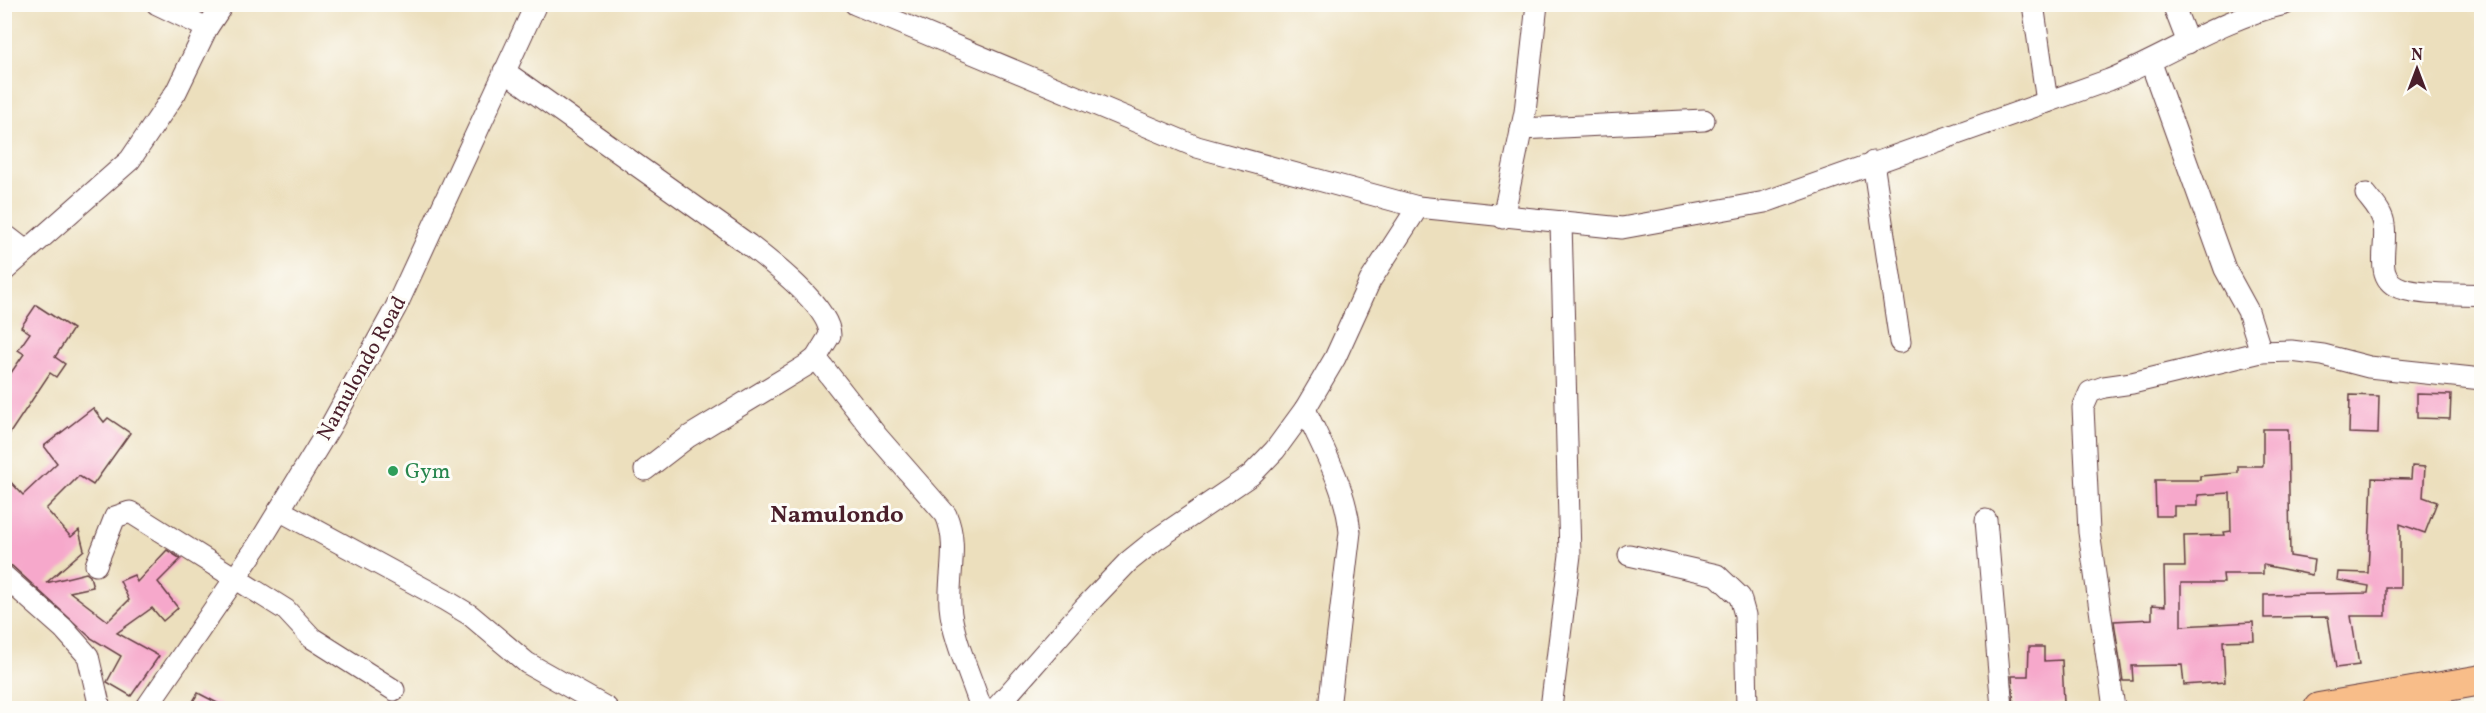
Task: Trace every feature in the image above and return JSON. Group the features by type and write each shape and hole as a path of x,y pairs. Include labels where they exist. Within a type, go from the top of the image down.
{"highway":[{"path":"2319,708 2412,700 2481,680"}],"street":[{"path":"157,4 207,28"},
{"path":"4,271 130,160 176,92 207,28 223,4"},
{"name":"Namulondo Road","path":"146,708 237,576 330,427 396,307 536,4"},
{"path":"855,4 1197,147 1418,207 1503,218 1623,228 1765,202 2151,63 2226,23 2285,4"},
{"path":"1503,218 1521,129 1537,4"},
{"path":"2033,4 2047,102"},
{"path":"2173,4 2188,43"},
{"path":"2151,63 2225,269 2248,311 2261,352"},
{"path":"504,71 749,245 778,268 827,319 830,335 816,358 688,437 645,470"},
{"path":"1521,129 1704,120"},
{"path":"1873,162 1900,342"},
{"path":"2366,194 2377,207 2385,226 2383,271 2387,279 2406,290 2481,295"},
{"path":"996,708 1128,562 1154,541 1251,475 1275,450 1305,409 1335,358 1370,281 1418,207"},
{"path":"1551,708 1570,555 1561,223"},
{"path":"4,234 26,251"},
{"path":"2114,708 2097,607 2089,532 2083,430 2086,398 2090,392 2261,352 2312,354 2369,367 2481,378"},
{"path":"816,358 877,436 946,515 952,528 954,544 950,586 952,616 981,708"},
{"path":"1305,409 1340,486 1348,512 1350,532 1329,708"},
{"path":"279,510 470,615 527,663 607,708"},
{"path":"96,565 116,517 130,512 237,576 286,610 303,631 312,638 394,690"},
{"path":"1986,520 2002,708"},
{"path":"1629,555 1717,575 1740,597 1745,615 1747,708"},
{"path":"4,576 63,628 88,656 100,708"}],"building":[{"path":"36,305 73,329 55,357 65,364 56,377 50,373 4,442 4,383 24,354 18,350 30,333 21,327"},
{"path":"2417,394 2451,395 2450,419 2417,418"},
{"path":"2350,395 2379,396 2378,434 2349,433"},
{"path":"93,408 104,422 108,418 130,433 93,485 79,476 46,509 71,537 79,530 84,550 46,583 86,573 90,576 93,587 70,592 108,621 129,600 120,581 134,575 137,582 167,550 181,559 158,582 178,608 163,621 152,608 117,633 159,656 131,696 107,682 121,656 91,638 12,566 4,564 4,475 23,495 57,463 44,446"},
{"path":"2263,429 2288,429 2290,556 2314,560 2312,575 2263,565 2263,574 2223,574 2224,583 2181,583 2181,626 2253,622 2254,640 2223,641 2225,682 2184,685 2182,665 2132,666 2133,681 2123,681 2114,621 2152,619 2152,605 2165,606 2164,567 2185,567 2184,536 2225,535 2224,532 2231,531 2230,493 2198,495 2198,506 2174,506 2174,516 2156,516 2155,480 2200,480 2200,476 2238,473 2238,466 2263,466"},
{"path":"2412,466 2425,467 2423,497 2437,502 2425,533 2400,524 2400,588 2386,588 2386,616 2351,616 2359,665 2336,668 2328,617 2264,618 2264,595 2368,593 2369,586 2337,580 2338,572 2368,573 2372,478 2411,479"},
{"path":"2029,647 2044,647 2044,661 2062,660 2064,703 2041,704 2041,708 2014,708 2012,676 2028,676"},
{"path":"198,693 227,708 189,708"}],"place":[{"name":"Gym","path":"393,471"}],"district":[{"name":"Namulondo","path":"837,514"}]}
